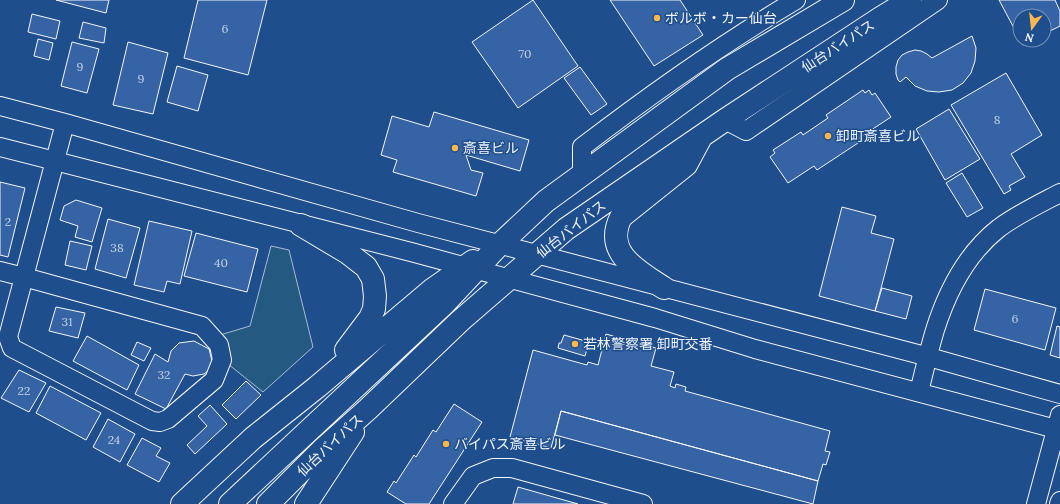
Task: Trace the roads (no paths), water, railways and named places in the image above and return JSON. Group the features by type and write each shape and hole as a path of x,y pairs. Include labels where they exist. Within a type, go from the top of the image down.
{"highway":[{"path":"182,504 253,438 317,387 433,289 471,268 499,245 546,201 727,69 843,0"},
{"name":"仙台バイパス","path":"268,504 322,450 368,409 460,321 566,229 725,120 910,0"},
{"path":"664,288 642,274 627,262 620,254 615,240 617,225 621,217 686,166 701,136"},
{"path":"301,225 348,253 366,267 373,279 375,296 374,309 370,318 317,387"},
{"name":"仙台バイパス","path":"230,504 444,304 471,268"},
{"path":"306,504 368,409"}],"street":[{"path":"582,174 582,147 645,99 764,19 796,0"},
{"path":"725,120 746,130 938,0"},
{"path":"0,106 499,245 928,357 1060,394"},
{"path":"0,271 24,277 202,326 219,345 222,360 214,380 168,420 156,422 12,348 8,337 24,277 55,161 65,123"},
{"path":"0,147 471,268 655,318 755,348 919,392 1059,425 1036,504"},
{"path":"919,392 935,330 955,280 976,251 999,229 1024,212 1060,193"},
{"path":"453,504 473,476 493,468 512,468 643,504"}],"place":[{"name":"ボルボ・カー仙台","path":"657,18"},
{"name":"卸町斎喜ビル","path":"828,136"},
{"name":"斎喜ビル","path":"455,148"},
{"name":"若林警察署 卸町交番","path":"575,344"},
{"name":"バイパス斎喜ビル","path":"446,444"}]}
